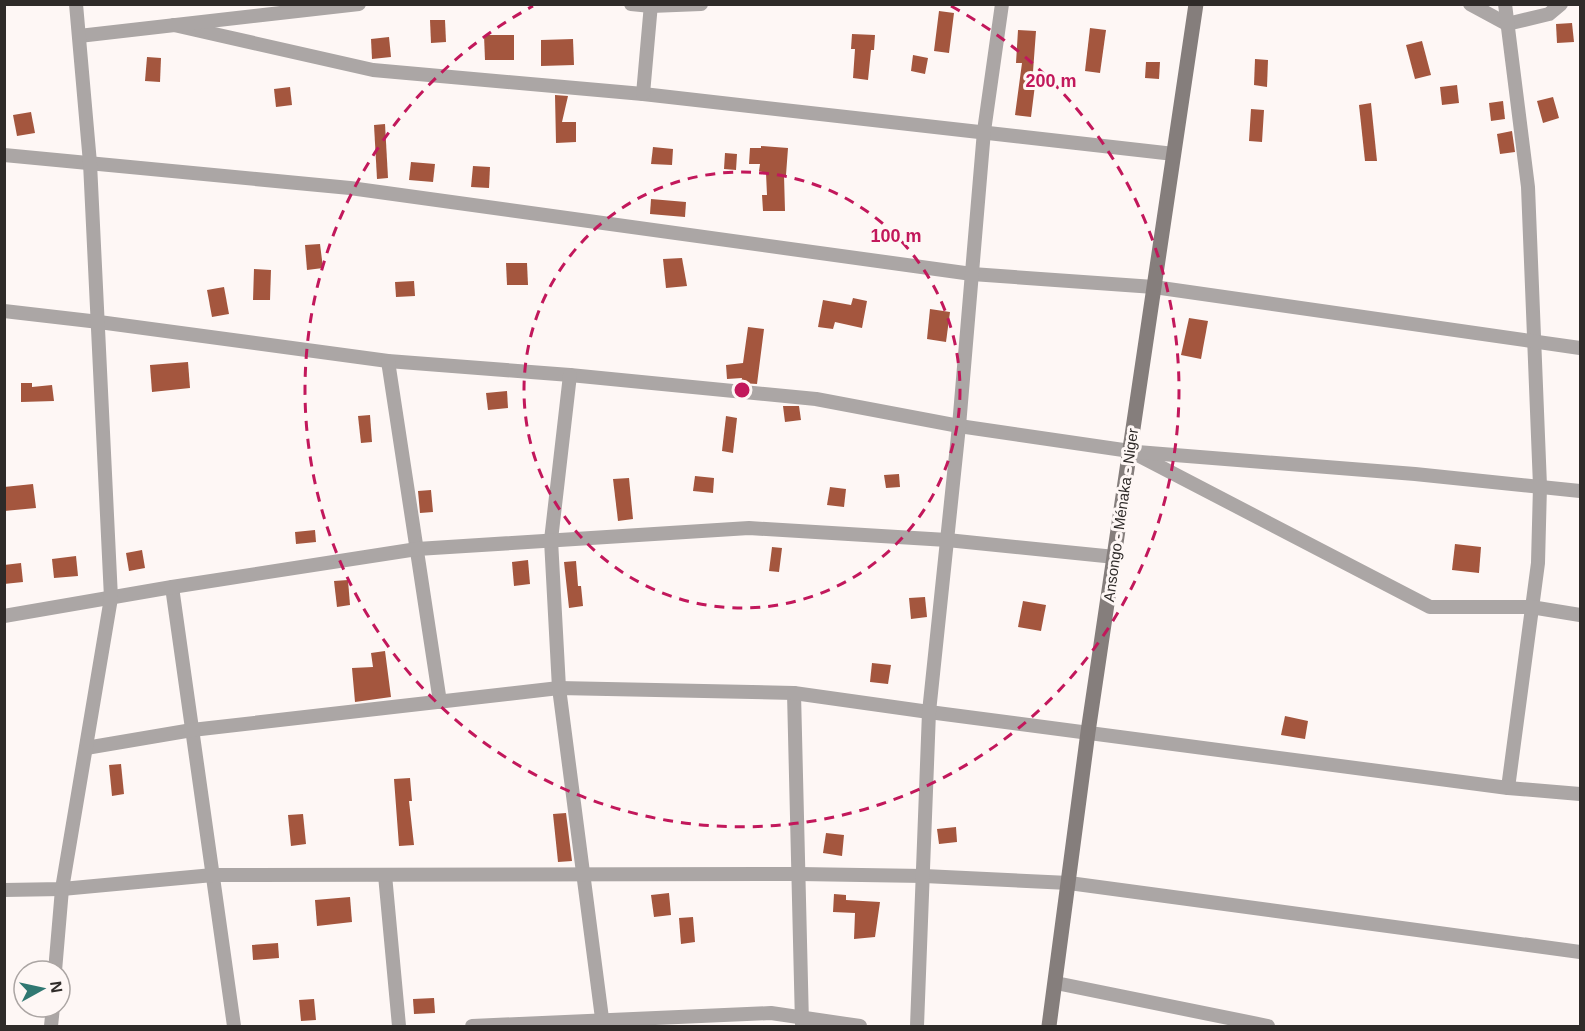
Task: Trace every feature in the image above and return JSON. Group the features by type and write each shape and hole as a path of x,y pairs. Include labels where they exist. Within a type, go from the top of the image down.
{"main road":[{"name":"Ansongo - Ménaka - Niger","path":"1049,1026 1088,732 1196,4"}],"street":[{"path":"56,959 62,889 111,598 90,163 76,4"},
{"path":"79,36 359,4"},
{"path":"631,4 701,4"},
{"path":"917,1026 929,712 958,426 984,131 1002,4"},
{"path":"1470,4 1507,24 1549,14 1561,4"},
{"path":"1505,4 1528,187 1540,486 1538,563 1508,788"},
{"path":"643,94 651,5"},
{"path":"174,25 374,70 643,94 1174,154"},
{"path":"4,155 350,188 972,274 1155,287 1581,348"},
{"path":"4,311 388,361 570,375 816,399 958,426 1130,451 1403,472 1581,490"},
{"path":"388,361 440,702"},
{"path":"570,375 551,540 559,688 603,1023"},
{"path":"1130,451 1430,607 1532,608 1581,615"},
{"path":"4,616 417,549 749,528 947,540 1115,556"},
{"path":"172,587 234,1026"},
{"path":"86,748 192,730 559,688 794,693 1508,788 1581,794"},
{"path":"794,693 802,1022"},
{"path":"4,891 62,889 213,875 799,874 924,876 1069,883 1581,952"},
{"path":"386,875 399,1026"},
{"path":"1056,983 1268,1026"},
{"path":"472,1026 603,1023 771,1013 802,1022 860,1026"}],"building":[{"path":"939,11 954,13 949,53 934,51"},
{"path":"430,20 445,20 446,42 431,43"},
{"path":"1572,23 1574,42 1557,43 1556,24"},
{"path":"1090,28 1106,30 1100,73 1085,71"},
{"path":"1018,30 1036,31 1032,85 1035,85 1031,117 1015,115 1022,63 1016,63"},
{"path":"852,34 875,35 868,80 853,78 855,49 851,49"},
{"path":"484,35 514,35 514,60 485,60"},
{"path":"389,37 391,57 372,59 371,39"},
{"path":"573,39 574,65 541,66 541,40"},
{"path":"1422,41 1431,75 1415,79 1406,45"},
{"path":"913,55 928,58 925,74 911,71"},
{"path":"147,57 161,58 160,82 145,81"},
{"path":"1255,59 1268,60 1267,87 1254,85"},
{"path":"1146,62 1160,62 1159,79 1145,78"},
{"path":"1457,85 1459,103 1442,105 1440,87"},
{"path":"290,87 292,105 276,107 274,89"},
{"path":"555,95 568,96 562,122 576,122 576,142 556,143"},
{"path":"1553,97 1559,118 1543,123 1537,101"},
{"path":"1503,101 1505,119 1491,121 1489,103"},
{"path":"1371,103 1377,161 1365,161 1359,105"},
{"path":"1251,109 1264,110 1262,142 1249,141"},
{"path":"31,112 35,133 17,136 13,115"},
{"path":"385,124 388,178 377,179 374,125"},
{"path":"1512,131 1515,152 1500,154 1497,134"},
{"path":"761,146 788,148 786,175 784,175 785,211 763,211 762,195 767,195 766,173 759,171 760,164 749,164 750,148 761,148"},
{"path":"653,147 673,149 672,165 651,164"},
{"path":"725,153 737,154 736,170 724,169"},
{"path":"411,162 435,164 433,182 409,180"},
{"path":"473,166 490,167 489,188 471,187"},
{"path":"651,199 686,202 685,217 650,214"},
{"path":"320,244 323,268 307,270 305,245"},
{"path":"682,258 687,286 666,288 663,259"},
{"path":"506,263 527,263 528,285 507,285"},
{"path":"254,269 271,270 270,300 253,300"},
{"path":"414,281 415,296 396,297 395,282"},
{"path":"224,287 229,314 212,317 207,290"},
{"path":"853,298 867,301 862,328 835,322 833,329 818,327 823,300 851,305"},
{"path":"930,309 950,312 946,342 927,339"},
{"path":"1189,318 1208,321 1201,359 1181,355"},
{"path":"748,327 764,329 757,384 741,383 742,378 727,379 726,365 743,363"},
{"path":"188,362 190,388 152,392 150,365"},
{"path":"21,383 32,383 32,387 52,385 54,401 21,402"},
{"path":"507,391 508,408 488,410 486,393"},
{"path":"783,406 799,406 801,420 785,422"},
{"path":"370,415 372,442 361,443 358,416"},
{"path":"726,416 737,418 733,453 722,451"},
{"path":"899,474 900,487 886,488 884,475"},
{"path":"695,476 714,478 713,493 693,491"},
{"path":"629,478 633,519 618,521 613,479"},
{"path":"33,484 36,508 4,511 4,487"},
{"path":"830,487 846,489 844,507 827,505"},
{"path":"431,490 433,512 420,513 418,491"},
{"path":"315,530 316,542 296,544 295,532"},
{"path":"1455,544 1481,547 1479,573 1452,570"},
{"path":"772,547 782,548 779,572 769,571"},
{"path":"142,550 145,568 129,571 126,553"},
{"path":"76,556 78,576 54,578 52,559"},
{"path":"528,560 530,584 514,586 512,562"},
{"path":"576,561 578,586 581,586 583,606 569,608 564,562"},
{"path":"21,563 23,582 4,584 4,565"},
{"path":"348,580 350,605 337,607 334,581"},
{"path":"925,597 927,617 911,619 909,598"},
{"path":"1023,601 1046,605 1041,631 1018,627"},
{"path":"385,651 391,697 355,702 352,668 373,667 371,653"},
{"path":"872,663 891,665 888,684 870,682"},
{"path":"1285,716 1308,721 1305,739 1281,735"},
{"path":"121,764 124,794 112,796 109,765"},
{"path":"410,778 412,801 409,801 414,845 399,846 394,779"},
{"path":"566,813 572,861 558,862 553,814"},
{"path":"303,814 306,844 291,846 288,815"},
{"path":"956,827 957,842 939,844 937,829"},
{"path":"826,833 844,835 842,856 823,853"},
{"path":"669,893 671,915 654,917 651,895"},
{"path":"834,894 846,895 846,900 880,902 875,937 854,939 855,913 833,912"},
{"path":"350,897 352,922 317,926 315,900"},
{"path":"693,917 695,942 681,944 679,918"},
{"path":"278,943 279,958 253,960 252,945"},
{"path":"434,998 435,1013 414,1014 413,999"},
{"path":"314,999 316,1020 301,1021 299,1000"}]}
